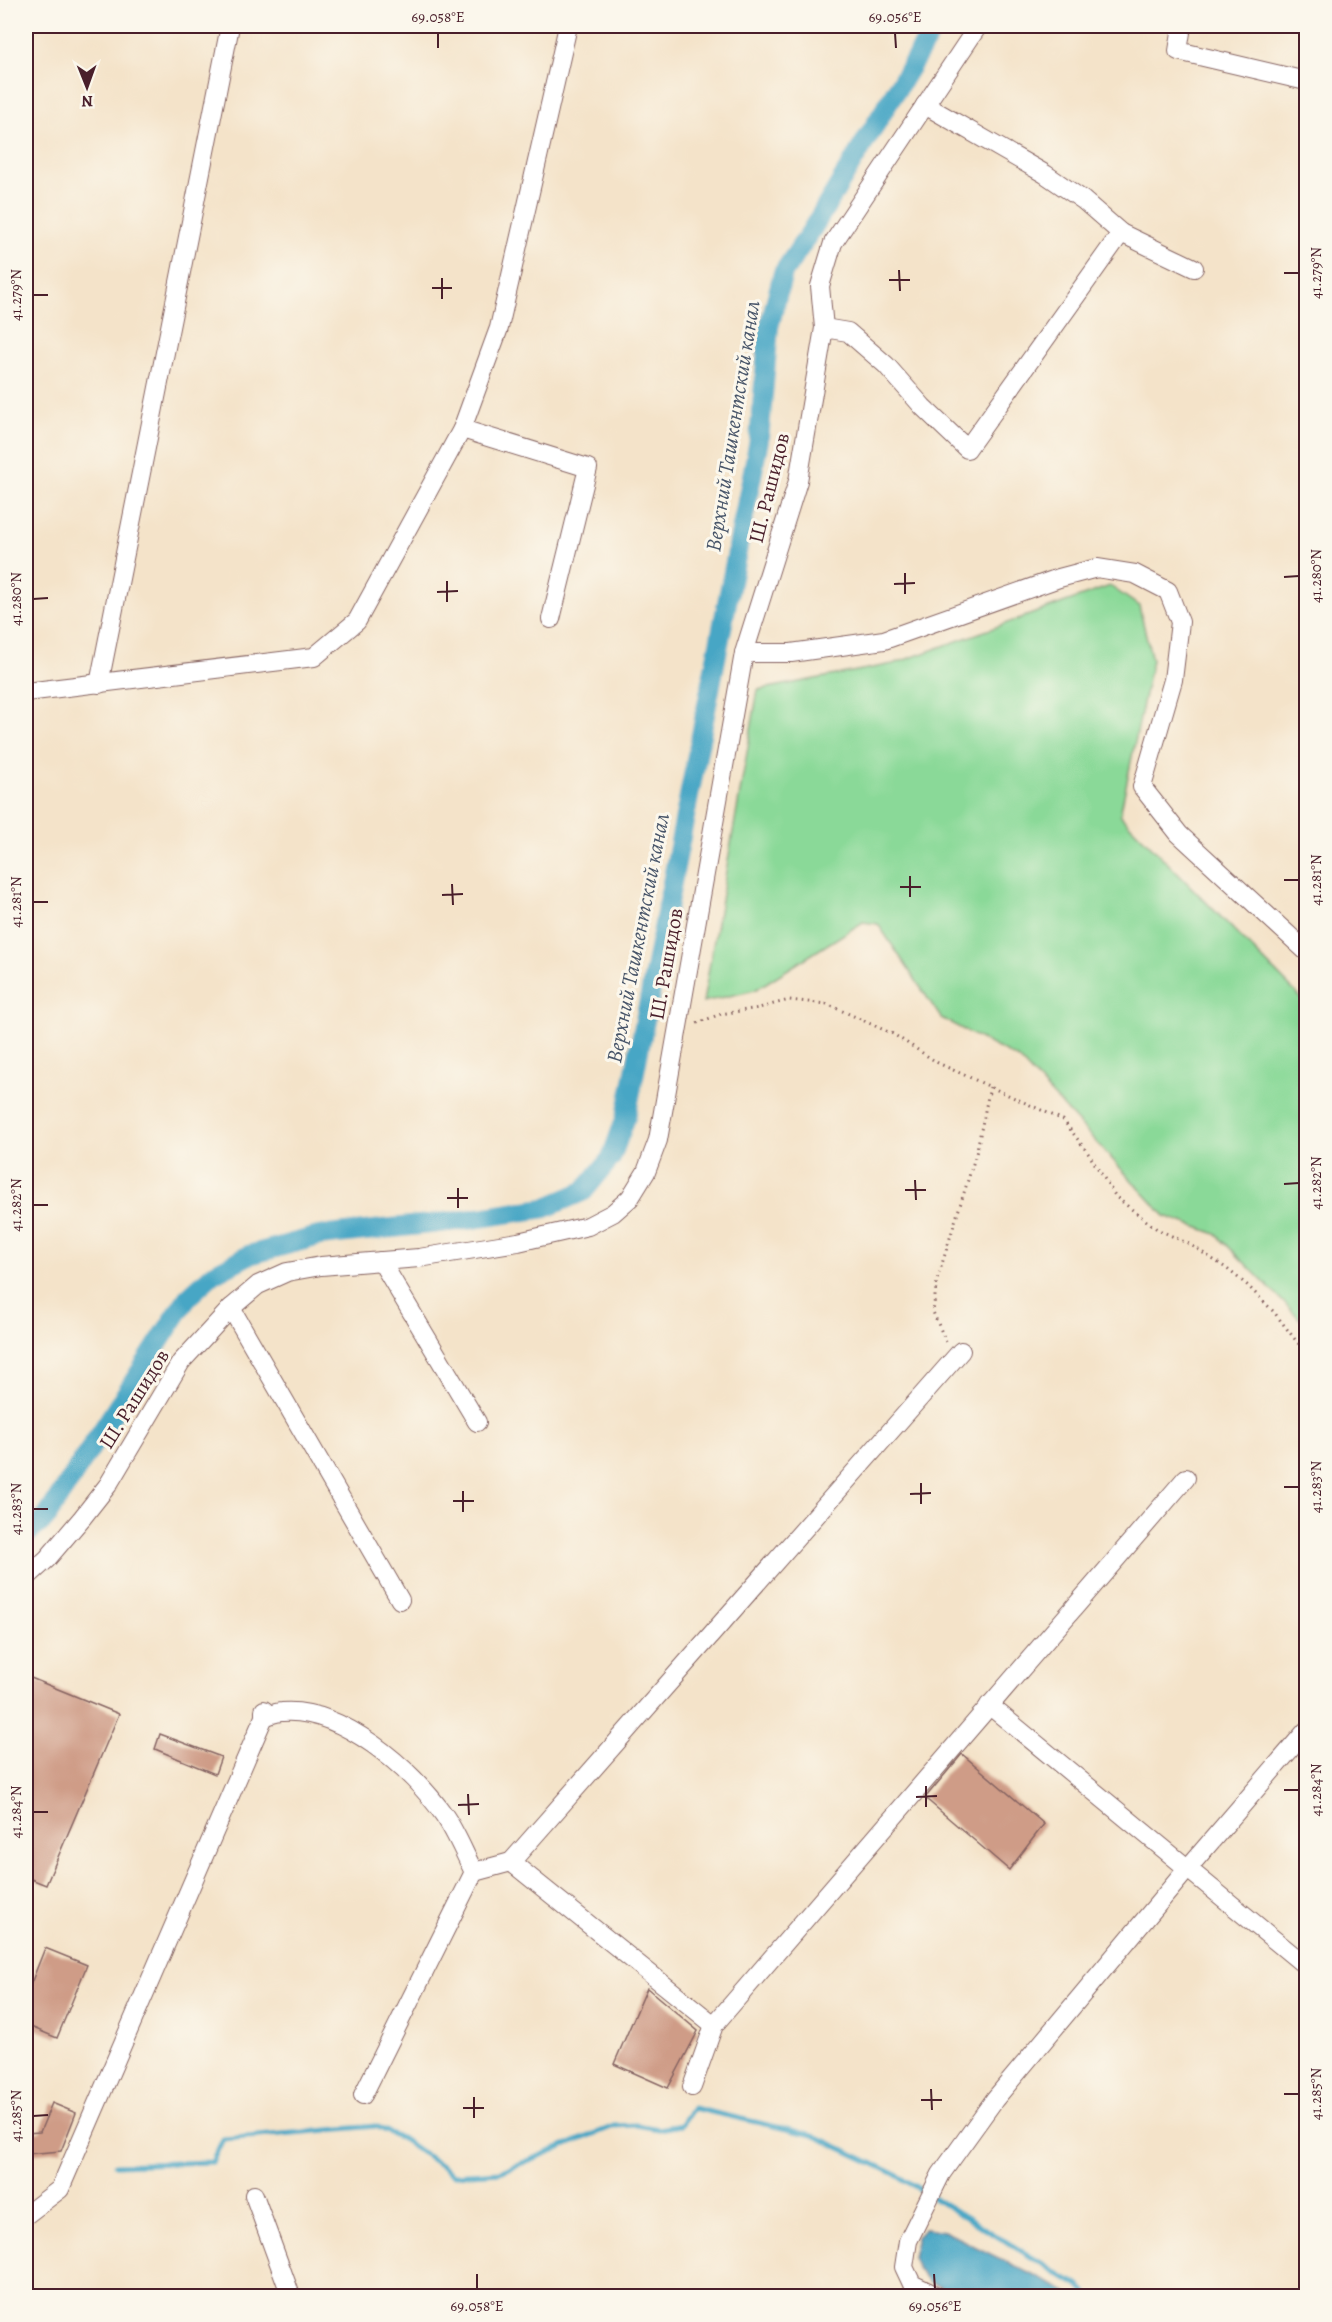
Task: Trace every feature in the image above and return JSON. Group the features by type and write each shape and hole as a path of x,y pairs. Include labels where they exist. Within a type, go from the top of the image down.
{"street":[{"path":"99,684 230,26"},
{"path":"26,692 314,657 357,621 462,429 499,328 568,26"},
{"name":"Ш. Рашидов","path":"26,1578 47,1559 101,1493 181,1362 231,1308 258,1285 287,1272 321,1266 419,1258 518,1242 588,1226 613,1213 630,1198 646,1172 658,1140 744,653 798,481 824,328 820,286 833,243 978,26"},
{"path":"1182,26 1178,51 1306,81"},
{"path":"925,105 1045,174 1083,200 1121,233 1194,268"},
{"path":"824,328 848,332 856,338 886,365 923,407 967,449 1121,233"},
{"path":"462,429 588,468 551,619"},
{"path":"744,653 791,653 884,640 1059,578 1097,568 1135,574 1168,591 1180,622 1173,680 1142,787 1179,834 1306,951"},
{"path":"381,1261 477,1422"},
{"path":"231,1308 400,1600"},
{"path":"363,2095 474,1872 511,1862 961,1351"},
{"path":"692,2087 714,2025 1186,1478"},
{"path":"989,1704 1306,1966"},
{"path":"26,2215 60,2189 264,1714 281,1712 316,1715 358,1734 380,1749 414,1781 444,1815 474,1872"},
{"path":"937,2296 912,2284 904,2267 908,2241 941,2174 995,2099 1306,1731"},
{"path":"511,1862 714,2025"},
{"path":"254,2195 291,2296"}],"path":[{"path":"678,1029 721,1014 789,1000 827,1004 893,1034 938,1063 1063,1120 1088,1153 1116,1197 1157,1229 1191,1245 1247,1285 1274,1312 1306,1351"},
{"path":"961,1351 944,1340 933,1312 937,1280 975,1154 990,1087"}],"green space":[{"path":"1110,586 1139,606 1152,660 1120,815 1306,1003 1306,1325 1216,1234 1165,1216 1019,1059 941,1018 878,924 863,922 755,990 703,1002 758,690 893,664"}],"water":[{"path":"926,2228 944,2231 1072,2296 961,2296 929,2282 918,2270 912,2257 917,2237"}],"building":[{"path":"26,1676 119,1714 46,1885 26,1877"},
{"path":"160,1734 221,1757 215,1774 155,1749"},
{"path":"962,1754 1044,1824 1009,1870 925,1798"},
{"path":"45,1948 87,1965 57,2038 26,2025 26,1996"},
{"path":"647,1988 698,2031 668,2088 614,2064"},
{"path":"52,2103 76,2113 61,2151 26,2154 26,2133 40,2132"}],"waterway":[{"name":"Верхний Ташкентский канал","path":"26,1535 45,1519 188,1297 213,1274 249,1255 319,1236 466,1220 545,1208 584,1191 611,1158 626,1117 759,440 769,327 783,273 811,231 935,26"},
{"path":"115,2165 212,2162 223,2139 376,2126 404,2140 454,2175 500,2172 614,2126 636,2125 659,2129 681,2125 693,2108 813,2135 893,2173 1079,2286 1088,2296"}]}
